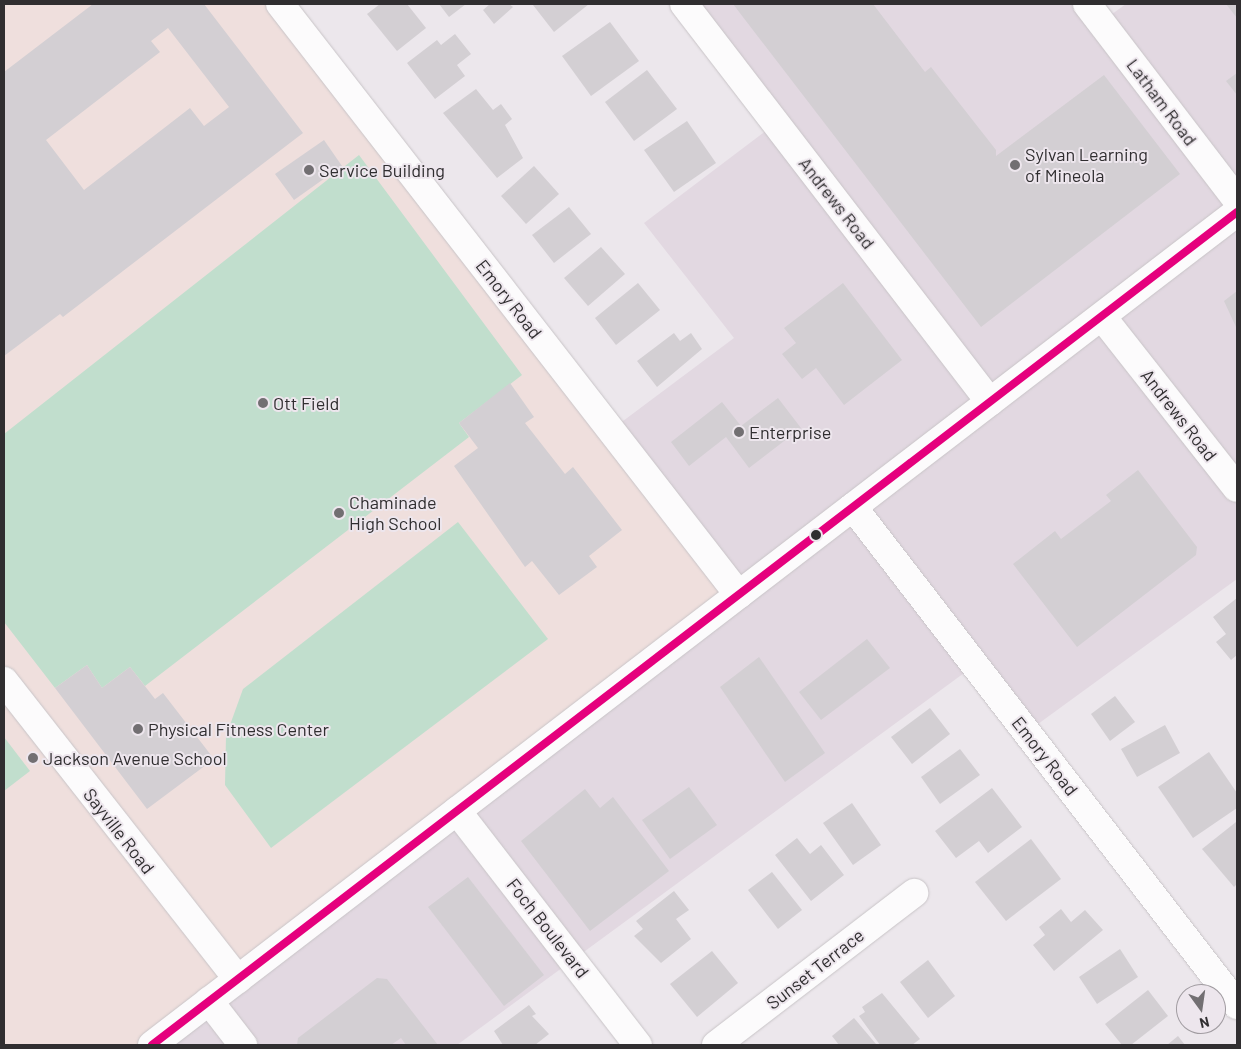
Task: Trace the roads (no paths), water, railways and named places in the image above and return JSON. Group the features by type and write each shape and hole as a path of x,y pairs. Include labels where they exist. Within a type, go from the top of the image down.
{"street":[{"name":"Emory Road","path":"280,4 738,595"},
{"name":"Andrews Road","path":"684,4 990,402"},
{"name":"Latham Road","path":"1087,4 1237,200"},
{"path":"152,1045 990,402 1103,318 1237,212"},
{"name":"Andrews Road","path":"1103,318 1237,488"},
{"name":"Emory Road","path":"853,507 1237,1006"},
{"name":"Sayville Road","path":"4,681 238,980"},
{"name":"Foch Boulevard","path":"457,811 638,1045"},
{"name":"Sunset Terrace","path":"716,1045 914,893"},
{"path":"209,1001 243,1045"}],"place":[{"name":"Sylvan Learning of Mineola","path":"1015,165"},
{"name":"Service Building","path":"309,170"},
{"name":"Ott Field","path":"263,403"},
{"name":"Enterprise","path":"739,432"},
{"name":"Chaminade High School","path":"339,513"},
{"name":"Physical Fitness Center","path":"138,729"},
{"name":"Jackson Avenue School","path":"33,758"}]}
